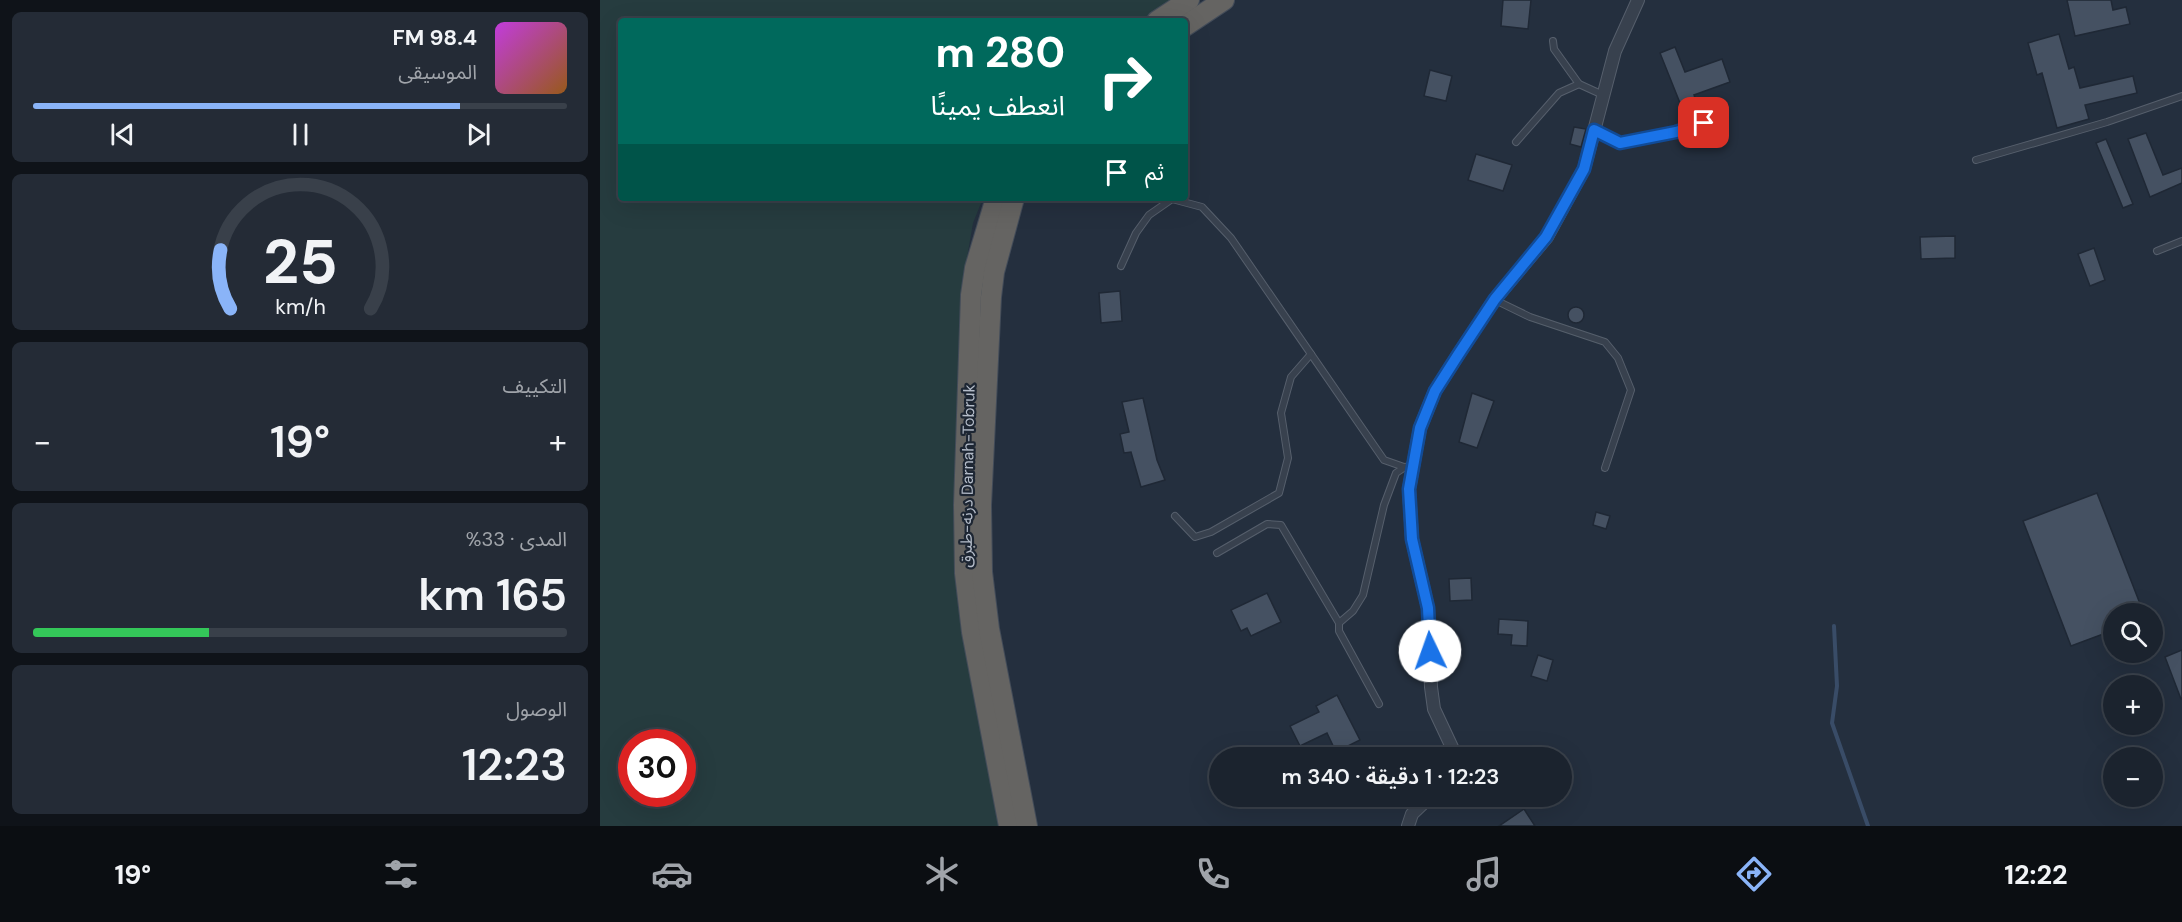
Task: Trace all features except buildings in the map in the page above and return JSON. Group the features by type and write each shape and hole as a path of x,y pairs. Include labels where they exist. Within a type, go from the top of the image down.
{"highway":[{"path":"1162,18 1189,0"},
{"path":"1188,24 1224,0"},
{"name":"درنه-طبرق Darnah-Tobruk","path":"995,201 975,268 971,295 964,504 965,573 972,632 1009,826"},
{"name":"درنه-طبرق Darnah-Tobruk","path":"1013,201 993,272 981,505 982,572 989,629 1027,826"}],"street":[{"path":"1452,747 1434,709 1428,608 1412,539 1408,465 1435,391 1495,299 1546,237 1584,169 1615,51 1638,0"},
{"path":"1408,826 1412,814 1419,807"}],"lane":[{"path":"1553,41 1554,49 1579,84 1604,95"},
{"path":"1515,142 1559,93 1579,84"},
{"path":"1976,160 2107,122 2182,96"},
{"path":"1594,130 1620,143 1676,132 1704,123"},
{"path":"1121,266 1136,233 1149,215 1170,201"},
{"path":"1176,201 1202,207 1231,238 1384,460 1408,465"},
{"path":"2157,251 2182,241"},
{"path":"1495,299 1530,317 1605,342 1618,358 1631,390 1605,468"},
{"path":"1175,516 1195,537 1211,532 1279,493 1288,458 1281,413 1290,377 1311,354"},
{"path":"1339,623 1353,611 1363,595 1384,505 1396,473 1408,465"},
{"path":"1217,553 1267,524 1281,525 1339,623 1339,631 1379,704"}],"green space":[{"path":"600,0 1182,0 1154,18 618,18 618,201 982,201 973,223 964,275 1004,826 600,826"}],"waterway":[{"path":"1834,626 1837,686 1832,723 1868,826"}],"route":[{"path":"1430,651 1428,608 1412,539 1409,489 1420,428 1435,391 1495,299 1546,237 1584,169 1594,130 1620,143 1676,132 1704,123"}]}
